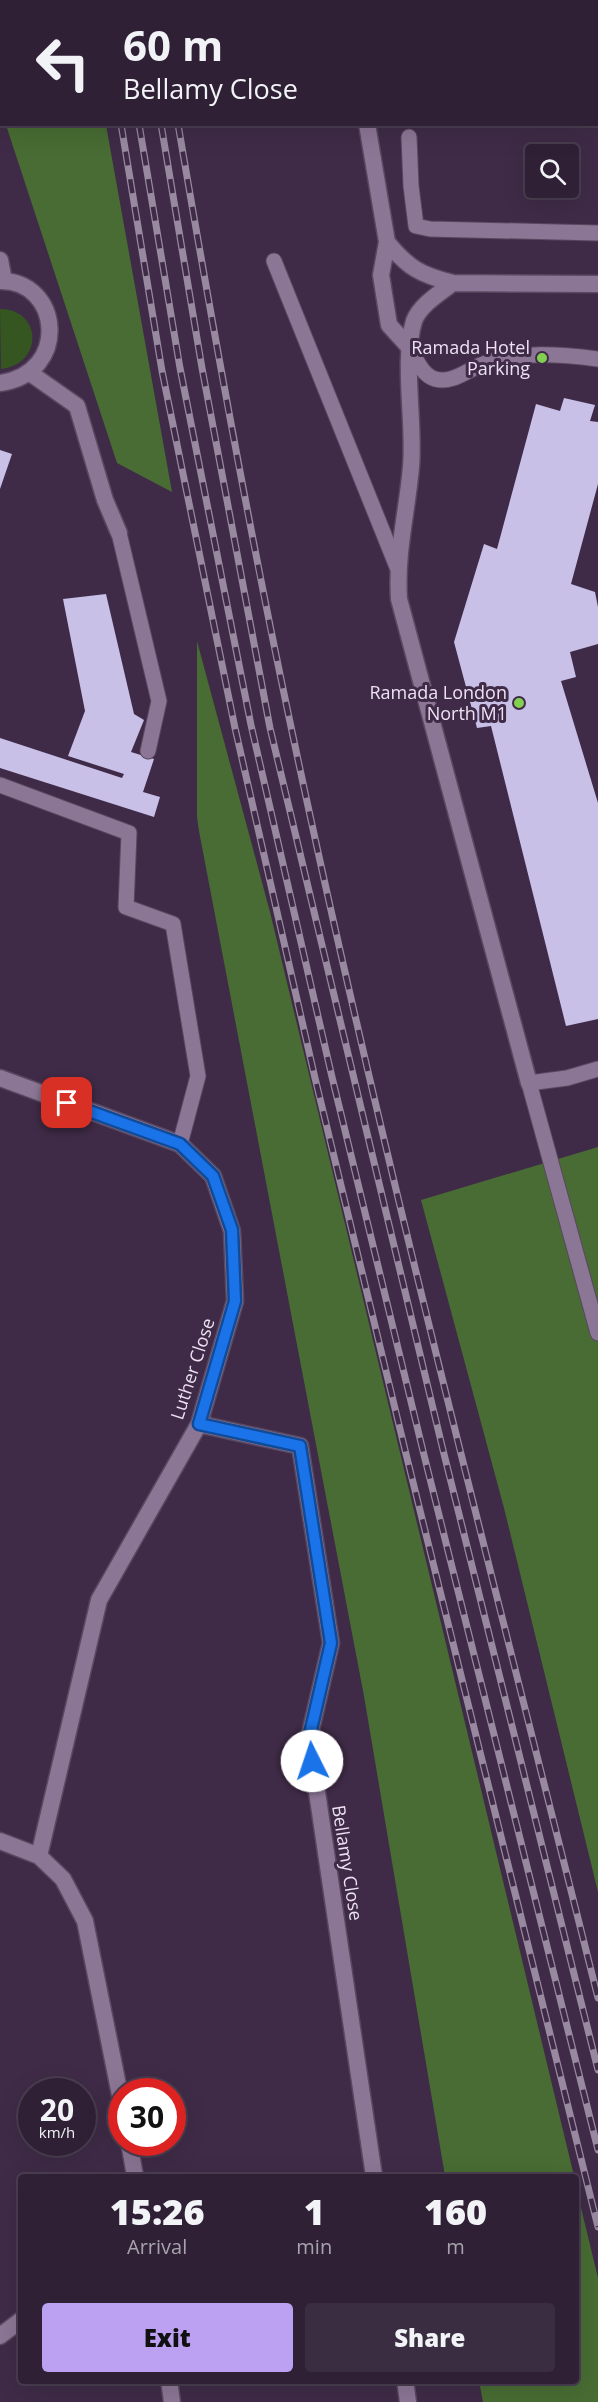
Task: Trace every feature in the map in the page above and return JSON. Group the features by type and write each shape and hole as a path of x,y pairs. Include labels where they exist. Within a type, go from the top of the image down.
{"street":[{"path":"367,126 387,242 381,275 389,325 410,348"},
{"path":"387,242 412,269 453,283 598,284"},
{"path":"0,260 2,281 21,285 35,295 45,310 50,326 49,344 42,360 30,373 15,381 0,383"},
{"path":"453,283 428,302 415,319 410,348 411,465 397,567 399,599 528,1083"},
{"path":"30,373 77,406 105,500 119,533"},
{"name":"Luther Close","path":"0,1078 180,1144 213,1176 232,1230 235,1301 199,1424 99,1600 39,1856"},
{"name":"Bellamy Close","path":"199,1424 300,1446 331,1643 309,1738 374,2174"},
{"path":"0,1841 39,1856 63,1879 85,1920 117,2078"},
{"path":"131,2156 135,2174"},
{"path":"0,2336 18,2322"},
{"path":"170,2384 172,2402"},
{"path":"406,2384 408,2402"}],"lane":[{"path":"409,137 411,186 416,226 430,229 598,233"},
{"path":"274,261 397,567"},
{"path":"410,348 422,369 433,379 448,381 483,364 512,358 566,355 598,359"},
{"path":"119,533 159,701 148,751"},
{"path":"0,785 129,833 126,908 173,924 198,1076 180,1144"},
{"path":"598,1069 567,1078 528,1083 598,1333"}],"green space":[{"path":"6,126 106,126 172,492 117,463"},
{"path":"0,309 14,311 24,318 30,327 32,337 31,348 25,358 15,365 1,369"},
{"path":"197,641 270,912 574,2174 445,2174 364,1696 197,817"},
{"path":"598,1147 598,1892 504,1508 421,1200"},
{"path":"579,2199 598,2278 598,2402 483,2402 480,2384 579,2384"}],"building":[{"name":"Ramada London North M1","path":"564,398 595,405 590,421 598,422 598,484 571,584 595,592 598,607 598,644 570,652 576,677 561,681 598,803 598,1019 566,1026 491,726 477,728 454,642 484,544 497,549 536,404 560,411"},
{"path":"0,450 12,454 0,489"},
{"path":"106,594 134,714 144,720 131,752 154,759 143,792 160,797 154,817 0,768 0,738 122,778 124,774 68,756 85,711 63,599"}],"railway":[{"path":"121,126 162,371 235,728 315,1078 407,1458 598,2227"},
{"path":"139,126 180,368 251,725 332,1077 424,1455 598,2150"},
{"path":"161,126 202,368 270,728 443,1450 598,2070"},
{"path":"178,126 245,499 325,882 438,1362 598,1998"}],"place":[{"name":"Ramada Hotel Parking","path":"542,358"},
{"name":"Ramada London North M1","path":"519,703"}],"route":[{"path":"67,1103 180,1144 213,1176 232,1230 235,1301 199,1424 300,1446 331,1643 309,1738 312,1761"}]}
